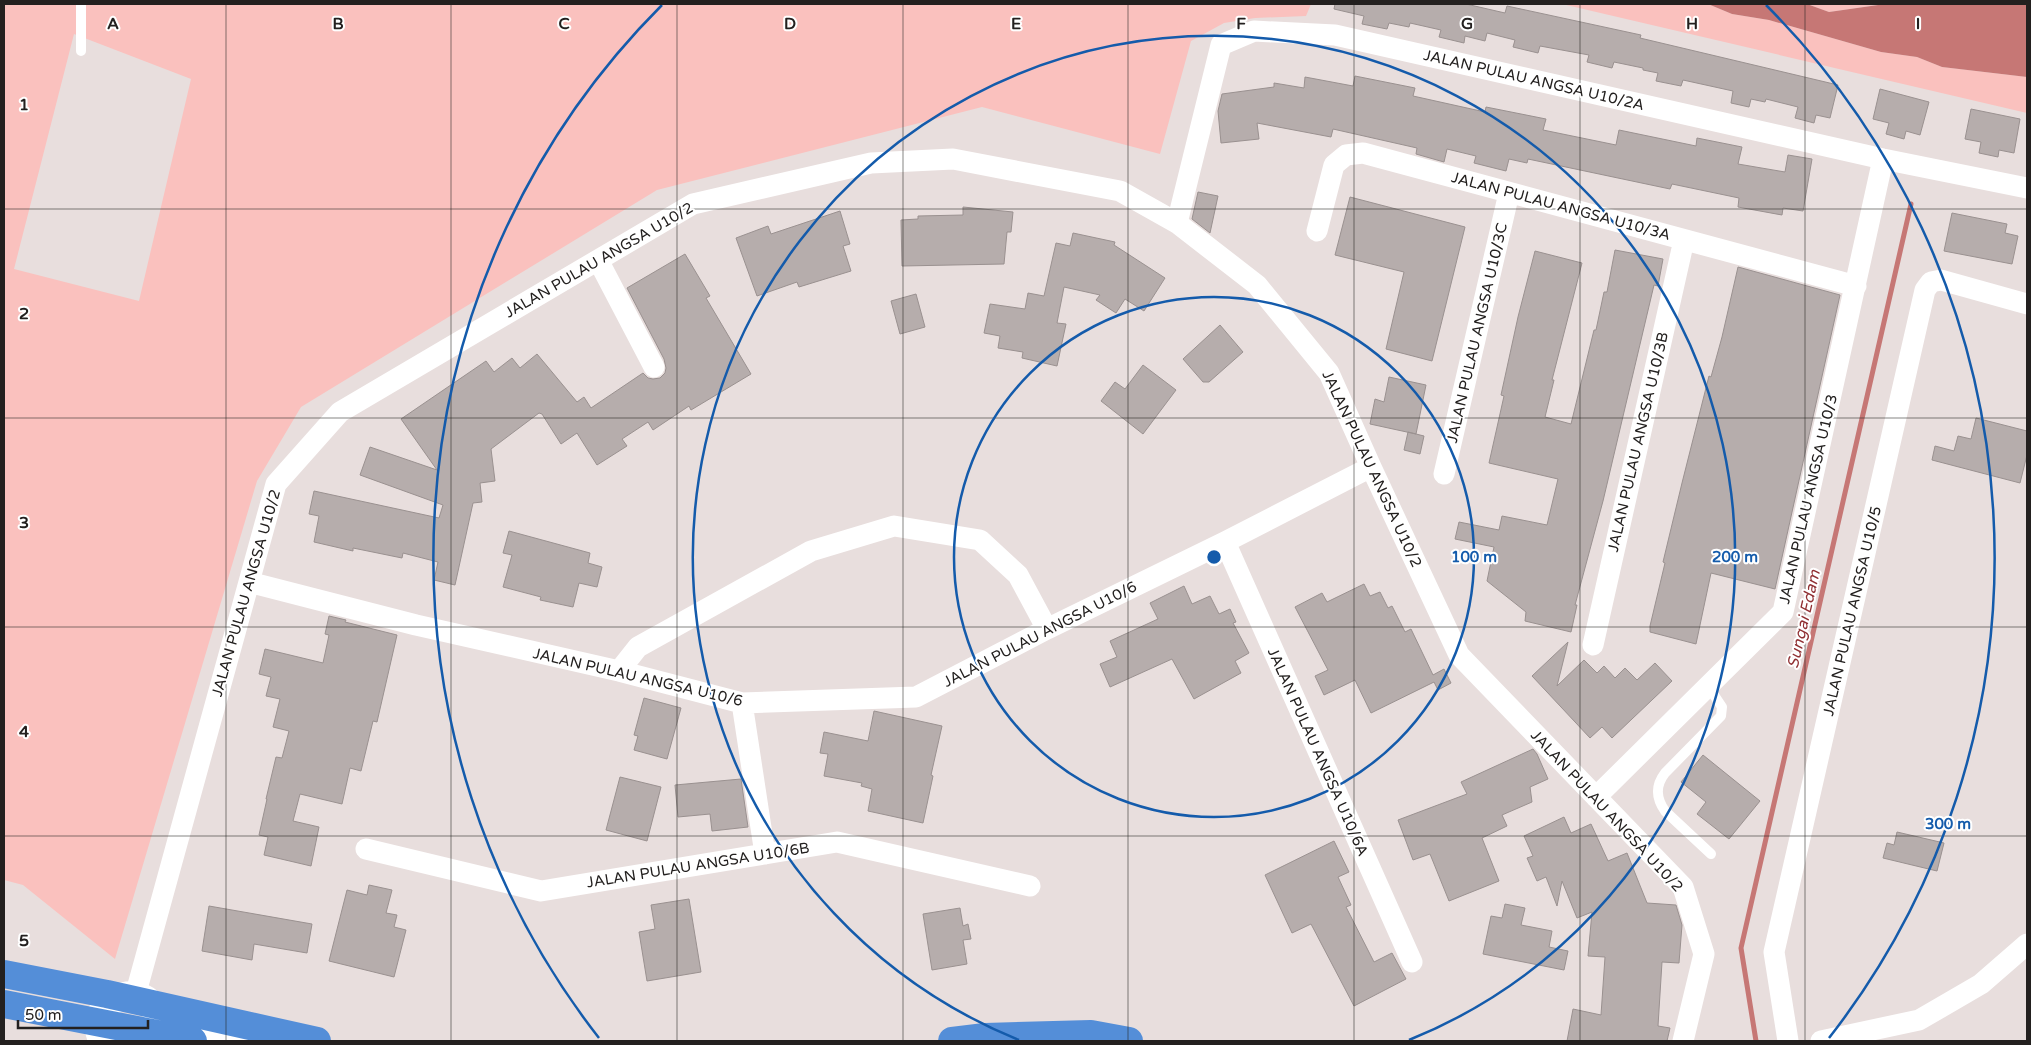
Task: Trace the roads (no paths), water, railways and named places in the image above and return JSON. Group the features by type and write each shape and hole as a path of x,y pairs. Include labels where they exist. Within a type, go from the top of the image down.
{"highway":[{"path":"4,973 117,996 317,1041"},
{"path":"4,1005 193,1041"},
{"path":"952,1041 984,1037 1091,1034 1129,1041"}],"street":[{"name":"JALAN PULAU ANGSA U10/2A","path":"1177,223 1221,45 1254,31 1335,35 1883,159 2027,188"},
{"name":"JALAN PULAU ANGSA U10/3A","path":"1317,231 1334,165 1346,155 1363,153 1856,286"},
{"name":"JALAN PULAU ANGSA U10/2","path":"134,996 276,484 340,412 693,204 871,163 953,159 1120,191 1177,223 1258,285 1329,373 1459,655 1682,887 1704,954 1683,1041"},
{"name":"JALAN PULAU ANGSA U10/3","path":"1596,797 1783,612 1883,159"},
{"name":"JALAN PULAU ANGSA U10/3C","path":"1444,474 1509,193"},
{"name":"JALAN PULAU ANGSA U10/3B","path":"1593,645 1684,240"},
{"path":"598,260 654,367"},
{"name":"JALAN PULAU ANGSA U10/5","path":"1788,1041 1774,952 1925,290 1931,282 1941,280 2027,304"},
{"name":"JALAN PULAU ANGSA U10/6","path":"249,582 416,625 619,671 742,703 916,697 1047,629 1225,542 1371,467"},
{"path":"619,671 638,647 811,551 894,526 980,540 1018,575 1047,629"},
{"name":"JALAN PULAU ANGSA U10/6A","path":"1225,542 1412,962"},
{"path":"742,703 766,854"},
{"name":"JALAN PULAU ANGSA U10/6B","path":"366,849 541,891 837,842 1030,886"},
{"path":"1821,1041 1919,1020 1981,984 2027,944"},
{"path":"4,973 109,1003"},
{"path":"4,1005 101,1036 99,1020 102,1010 116,998 134,996 150,1003 157,1029 246,1041"}],"lane":[{"path":"81,4 81,51"},
{"path":"1708,686 1722,707 1722,716 1665,773 1660,780 1658,788 1660,804 1711,854"}],"waterway":[{"name":"Sungai Edam","path":"1756,1041 1741,948 1911,204"}]}
